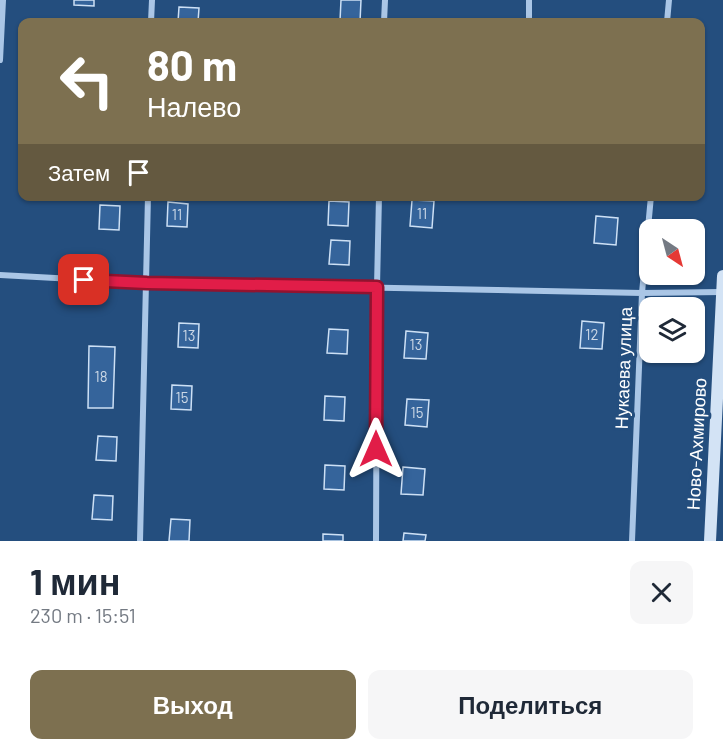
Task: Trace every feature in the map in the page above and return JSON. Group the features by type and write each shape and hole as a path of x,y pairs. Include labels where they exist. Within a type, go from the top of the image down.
{"street":[{"path":"0,60 3,0"},
{"path":"151,18 152,0"},
{"path":"384,18 385,0"},
{"path":"529,0 529,18"},
{"path":"667,18 669,0"},
{"path":"140,541 148,201"},
{"path":"376,541 379,201"},
{"name":"Нукаева улица","path":"632,541 642,294 651,201"},
{"path":"0,275 147,283 642,294 723,292"},
{"name":"Ново-Ахмирово","path":"710,541 723,276"}],"building":[{"path":"74,0 94,0 94,6 74,5"},
{"path":"341,0 361,0 360,18 340,18"},
{"path":"179,7 199,8 198,18 178,18"},
{"path":"329,201 349,202 348,226 328,225"},
{"path":"412,201 434,201 432,228 410,226"},
{"path":"168,202 188,204 187,227 167,226"},
{"path":"100,205 120,206 119,230 99,229"},
{"path":"596,216 618,218 616,245 594,243"},
{"path":"331,240 350,241 349,265 329,264"},
{"path":"582,321 604,323 602,349 580,348"},
{"path":"179,323 199,324 198,348 178,347"},
{"path":"329,329 348,330 347,354 327,353"},
{"path":"406,331 428,333 426,359 404,358"},
{"path":"89,346 115,347 113,408 88,408"},
{"path":"172,385 192,386 191,410 171,409"},
{"path":"325,396 345,397 344,421 324,420"},
{"path":"407,399 429,400 427,427 405,425"},
{"path":"98,436 117,437 116,461 96,460"},
{"path":"325,465 345,466 344,490 324,489"},
{"path":"403,467 425,469 423,495 401,494"},
{"path":"94,495 113,496 112,520 92,519"},
{"path":"171,519 190,520 189,541 169,541"},
{"path":"404,533 426,535 425,541 403,541"},
{"path":"323,534 343,535 343,541 323,541"}],"route":[{"path":"84,280 377,287 376,449"}]}
